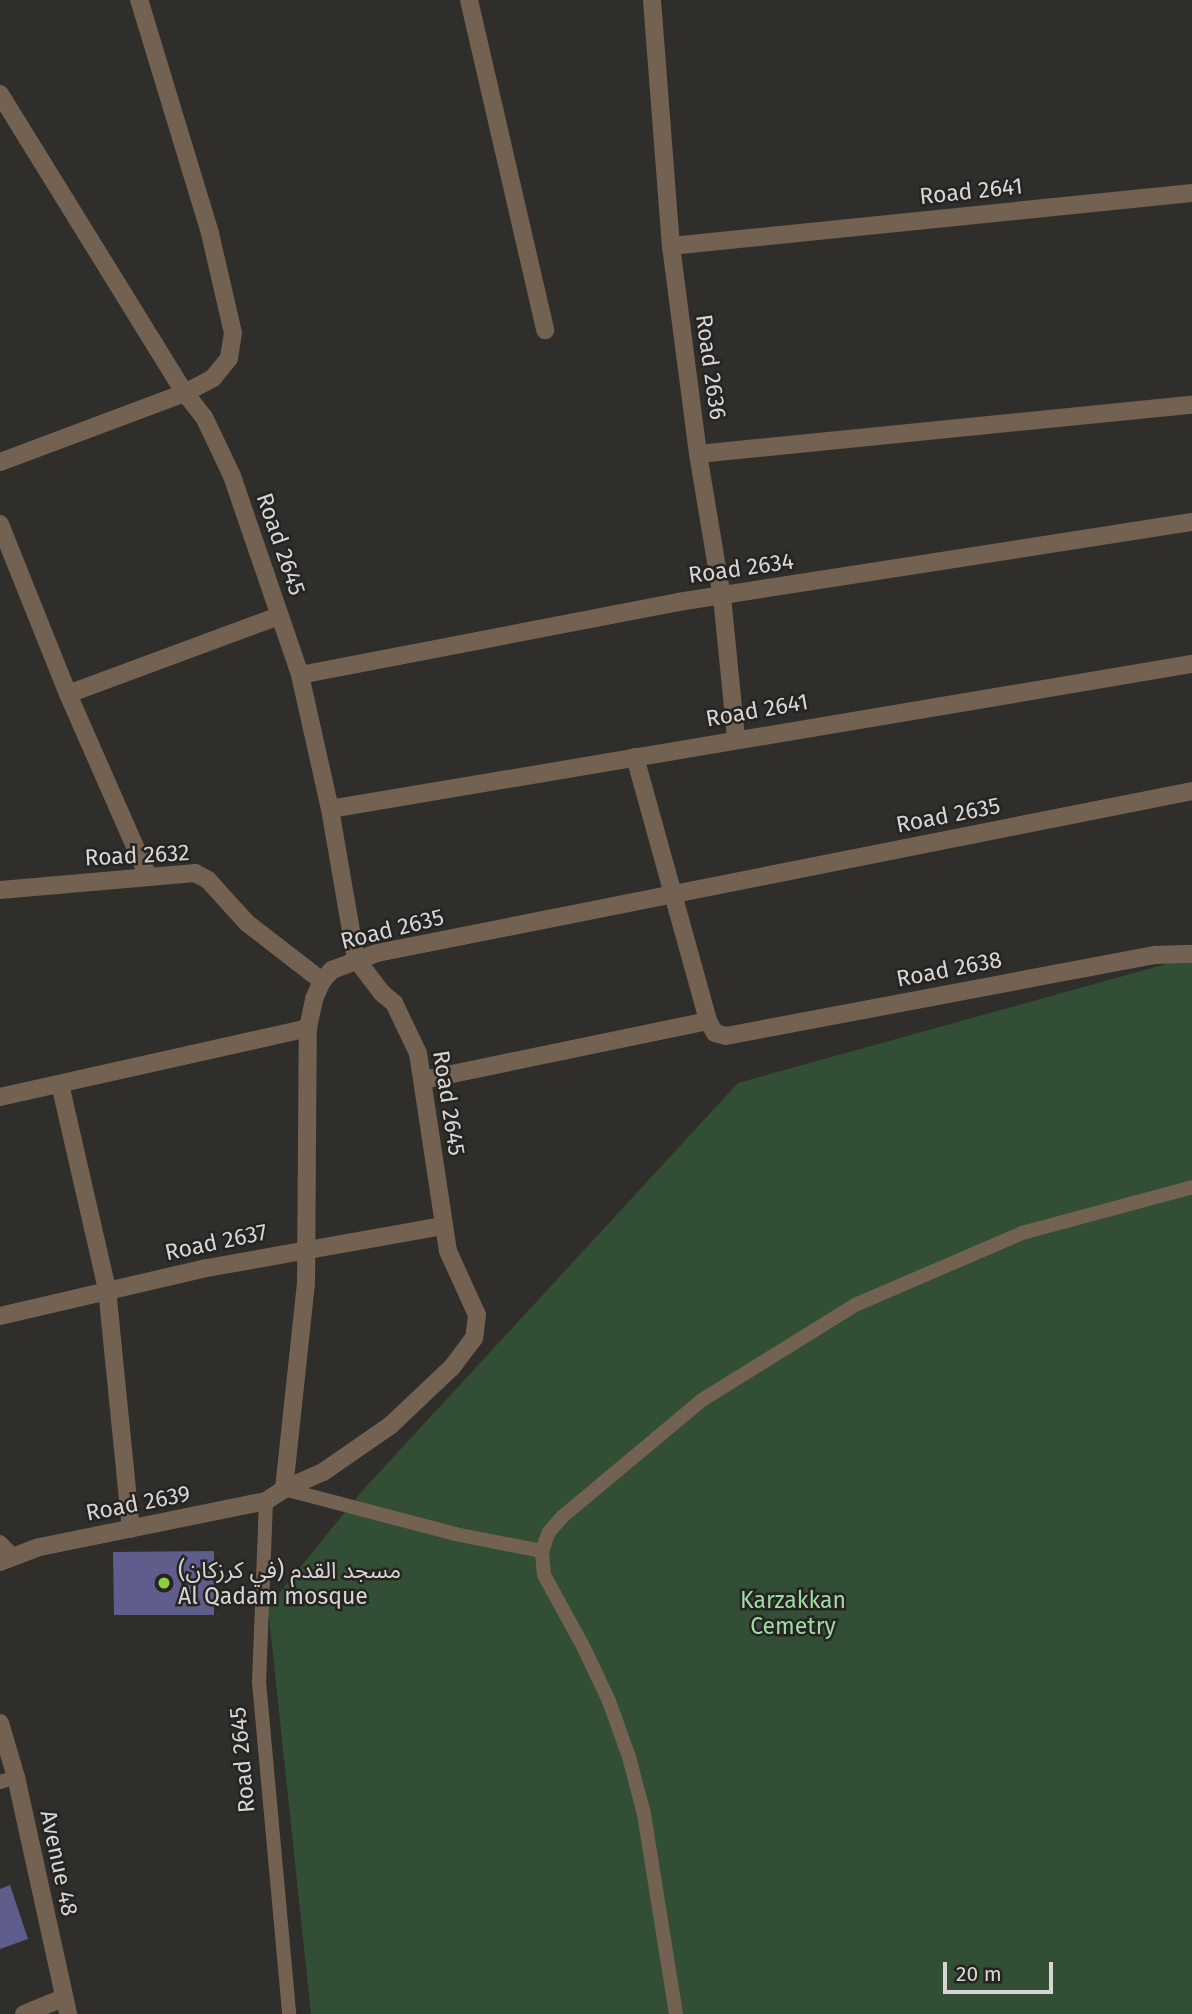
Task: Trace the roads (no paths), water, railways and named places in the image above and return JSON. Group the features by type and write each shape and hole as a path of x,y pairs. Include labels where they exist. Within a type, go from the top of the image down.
{"street":[{"path":"0,461 185,393 213,378 229,358 233,333 210,233 139,0"},
{"path":"469,0 545,330"},
{"name":"Road 2636","path":"652,0 671,246 698,454 722,597 736,738"},
{"name":"Road 2645","path":"0,94 185,393 204,417 233,476 300,675 330,809 356,959 382,993 394,1003 408,1027 418,1053 443,1226 455,1269 477,1315 477,1327 468,1348 422,1397 380,1433 323,1472 284,1489"},
{"name":"Road 2641","path":"671,246 1192,193"},
{"path":"698,454 1192,405"},
{"name":"Road 2634","path":"300,675 678,602 1192,522"},
{"path":"0,524 6,549 148,876"},
{"path":"68,694 279,616"},
{"name":"Road 2641","path":"330,809 736,738 1192,664"},
{"path":"635,757 711,1027"},
{"name":"Road 2635","path":"308,1028 322,981 332,970 356,959 1192,791"},
{"name":"Road 2632","path":"0,890 195,873 208,880 247,923 322,981"},
{"name":"Road 2638","path":"423,1080 711,1027 726,1035 1156,955 1192,954"},
{"path":"0,1097 308,1028 304,1316 284,1489"},
{"path":"60,1084 107,1290 131,1530"},
{"name":"Road 2637","path":"0,1316 107,1290 307,1248 443,1226"},
{"name":"Road 2639","path":"7,1558 39,1546 266,1502 284,1489"},
{"name":"Avenue 48","path":"0,1723 8,1780 66,2006"},
{"path":"24,2014 66,2006"}],"lane":[{"path":"676,2014 655,1872 629,1757 589,1658 544,1575 542,1551 549,1532 562,1517 702,1400 856,1305 1022,1233 1192,1187"},
{"path":"284,1489 455,1534 542,1551"},
{"name":"Road 2645","path":"266,1502 259,1682 289,2014"},
{"path":"0,1542 7,1558"}],"place":[{"name":"مسجد القدم (في كرزكان) Al Qadam mosque","path":"164,1583"}],"park label":[{"name":"Karzakkan Cemetry","path":"793,1613"}]}
